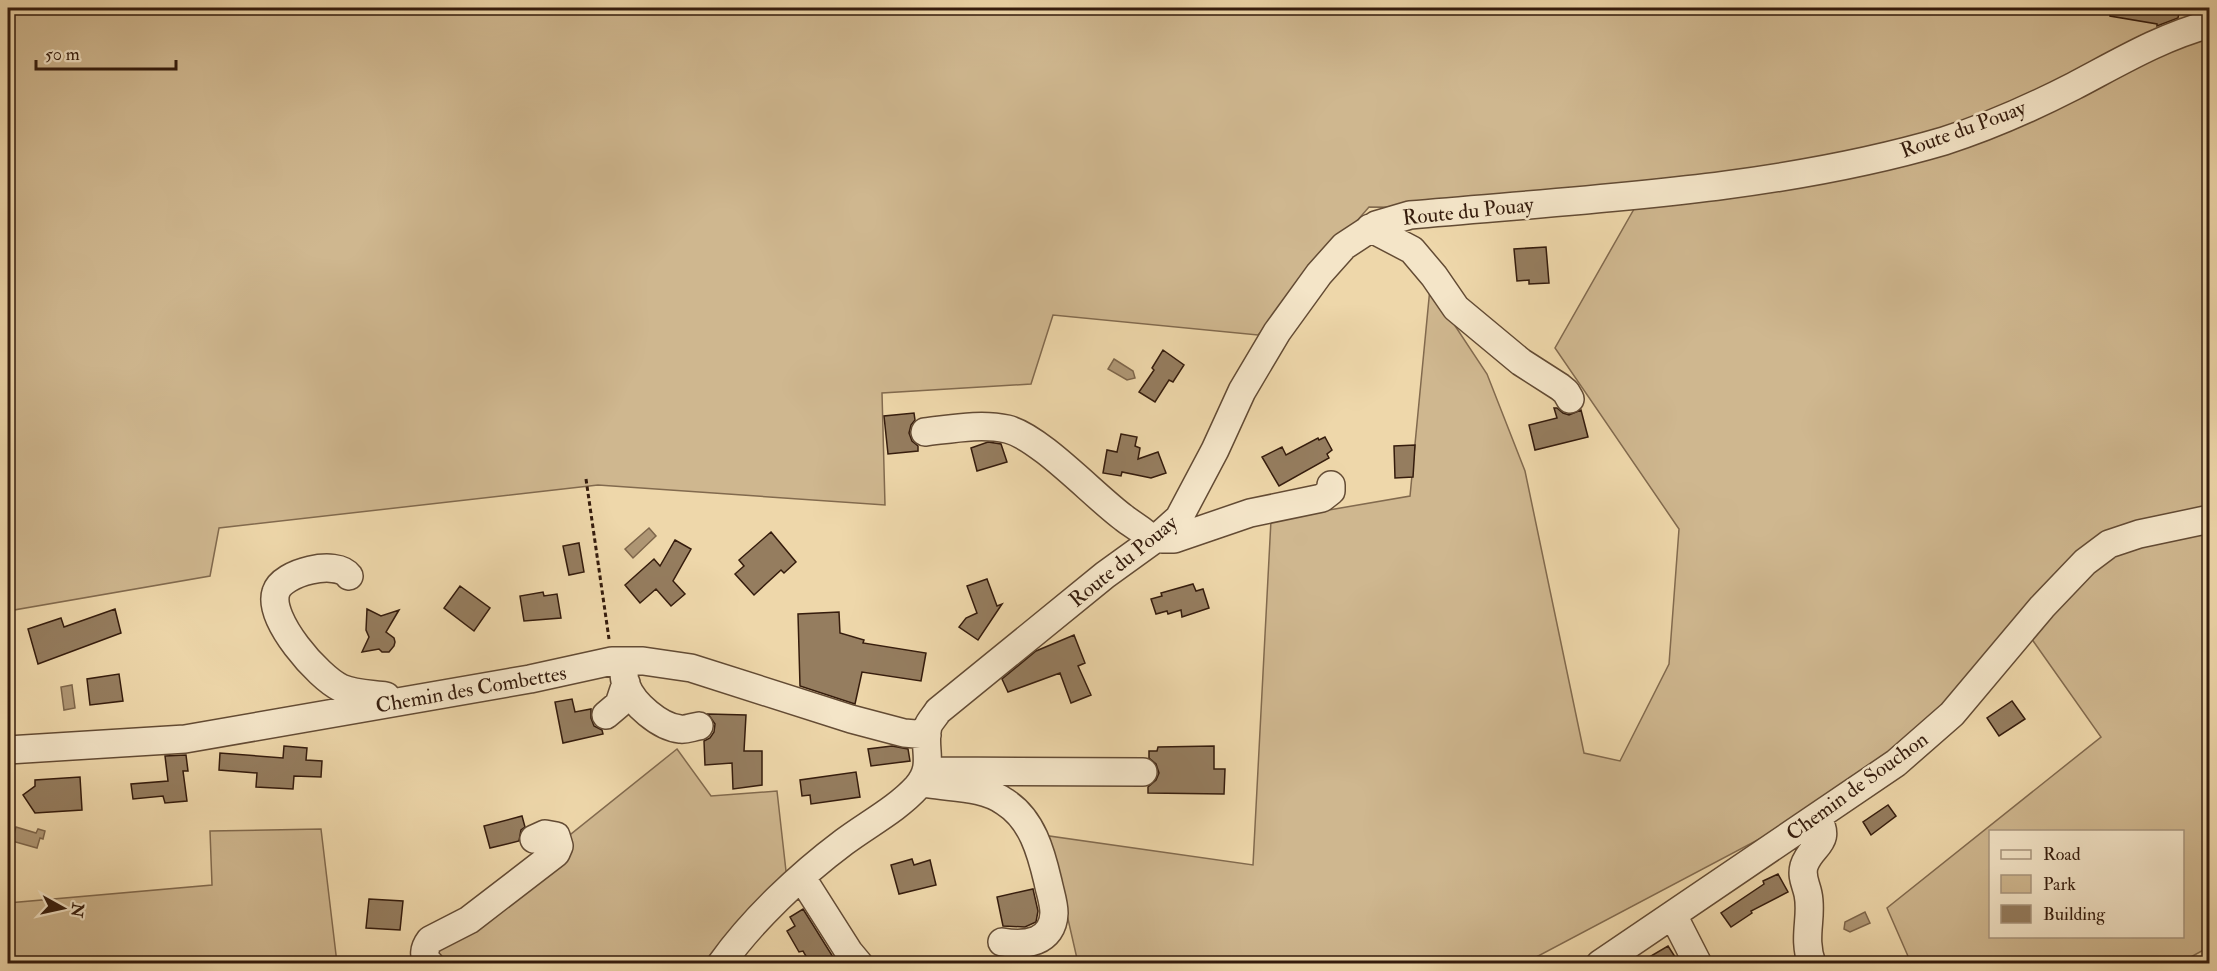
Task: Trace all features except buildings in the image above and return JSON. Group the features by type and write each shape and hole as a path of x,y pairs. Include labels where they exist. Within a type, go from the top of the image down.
{"street":[{"name":"Route du Pouay","path":"924,776 929,724 945,705 1105,575 1179,519 1215,450 1242,391 1277,332 1319,274 1344,246 1370,228 1410,215 1640,194 1765,179 1861,163 1946,140 1995,122 2071,87 2152,45 2210,24"},
{"path":"1370,228 1412,250 1434,276 1456,308 1521,362 1560,387 1570,399"},
{"path":"925,432 992,426 1019,433 1124,518 1156,538 1162,539 1174,539 1250,513 1322,498 1331,491 1330,485"},
{"name":"Chemin de Souchon","path":"1600,963 1896,763 1952,714 2042,607 2085,562 2109,544 2129,537 2210,519"},
{"path":"349,576 344,570 302,571 284,581 276,589 278,612 296,647 339,687 350,691 396,698 399,702"},
{"name":"Chemin des Combettes","path":"8,750 185,739 530,679 664,663 691,668 851,719 904,733 927,735"},
{"path":"606,715 619,704 621,669"},
{"path":"621,669 630,692 643,707 670,726 685,729 699,726"},
{"path":"729,961 771,906 842,844 905,799 924,776 1143,772"},
{"path":"924,776 929,784 987,792 1005,801 1022,815 1032,833 1044,864 1054,911 1052,925 1045,936 1035,942 1016,944 1002,942"},
{"path":"1812,963 1806,939 1808,892 1803,878 1804,867 1808,859 1822,841 1822,825 1817,817"},
{"path":"430,963 426,960 424,953 430,940 469,920 556,853 559,846 556,836 545,834 534,839"},
{"path":"802,878 858,963"},
{"path":"1672,915 1698,963"}],"path":[{"path":"586,479 621,669"}],"green space":[{"path":"8,8 2209,8 2209,947 2180,963 1911,963 1887,908 2101,737 2031,638 1924,752 1525,963 1078,963 1049,836 1253,865 1271,520 1410,496 1430,288 1487,374 1525,471 1584,753 1620,761 1669,664 1679,529 1555,348 1634,209 1369,207 1258,335 1053,315 1031,384 882,393 885,505 598,485 219,528 210,576 8,611"},
{"path":"677,749 711,796 777,791 787,880 714,963 409,964"},
{"path":"321,829 337,963 8,963 8,903 212,885 210,831"}],"shaded area":[{"path":"1114,359 1133,371 1135,378 1127,380 1108,369"},
{"path":"649,528 656,536 633,558 625,549"},
{"path":"72,685 75,708 64,710 61,687"},
{"path":"16,827 36,833 38,829 45,831 37,848 12,841"},
{"path":"1865,912 1870,923 1850,932 1844,929 1845,922"}]}
